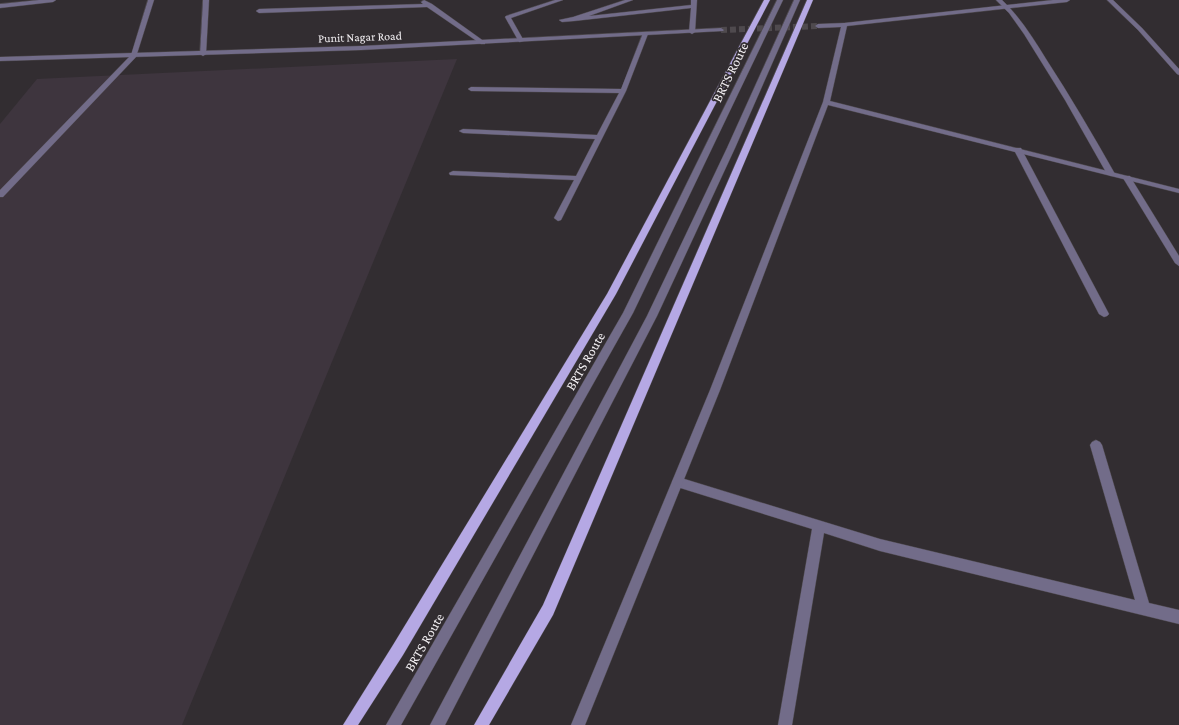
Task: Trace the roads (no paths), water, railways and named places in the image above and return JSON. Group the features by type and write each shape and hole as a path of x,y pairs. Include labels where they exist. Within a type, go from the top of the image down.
{"main road":[{"path":"350,725 398,650 611,294 767,0"},
{"path":"481,725 548,610 810,0"}],"street":[{"path":"0,6 53,0"},
{"path":"0,195 134,56 151,0"},
{"path":"203,54 206,0"},
{"path":"422,0 483,44"},
{"path":"521,41 508,17 560,0"},
{"path":"574,18 630,0"},
{"name":"BRTS Route","path":"393,725 628,313 780,0"},
{"path":"437,725 652,316 728,155 797,0"},
{"path":"999,0 1006,6 1063,91 1088,131 1111,174"},
{"path":"818,26 844,26 1067,0"},
{"path":"1110,0 1140,29 1179,72"},
{"path":"562,20 694,3 692,32"},
{"path":"259,10 430,5"},
{"path":"578,725 718,383 826,102 844,26"},
{"name":"Punit Nagar Road","path":"0,59 203,54 483,44 721,30"},
{"path":"558,218 623,91 645,34"},
{"path":"471,89 623,91"},
{"path":"826,102 1179,191"},
{"path":"463,131 600,137"},
{"path":"1018,150 1104,314"},
{"path":"453,173 579,178"},
{"path":"1127,178 1179,263"},
{"path":"1096,445 1144,608"},
{"path":"678,482 880,545 1179,617"},
{"path":"785,725 819,526"}],"tunnel":[{"path":"721,30 818,26"}]}
